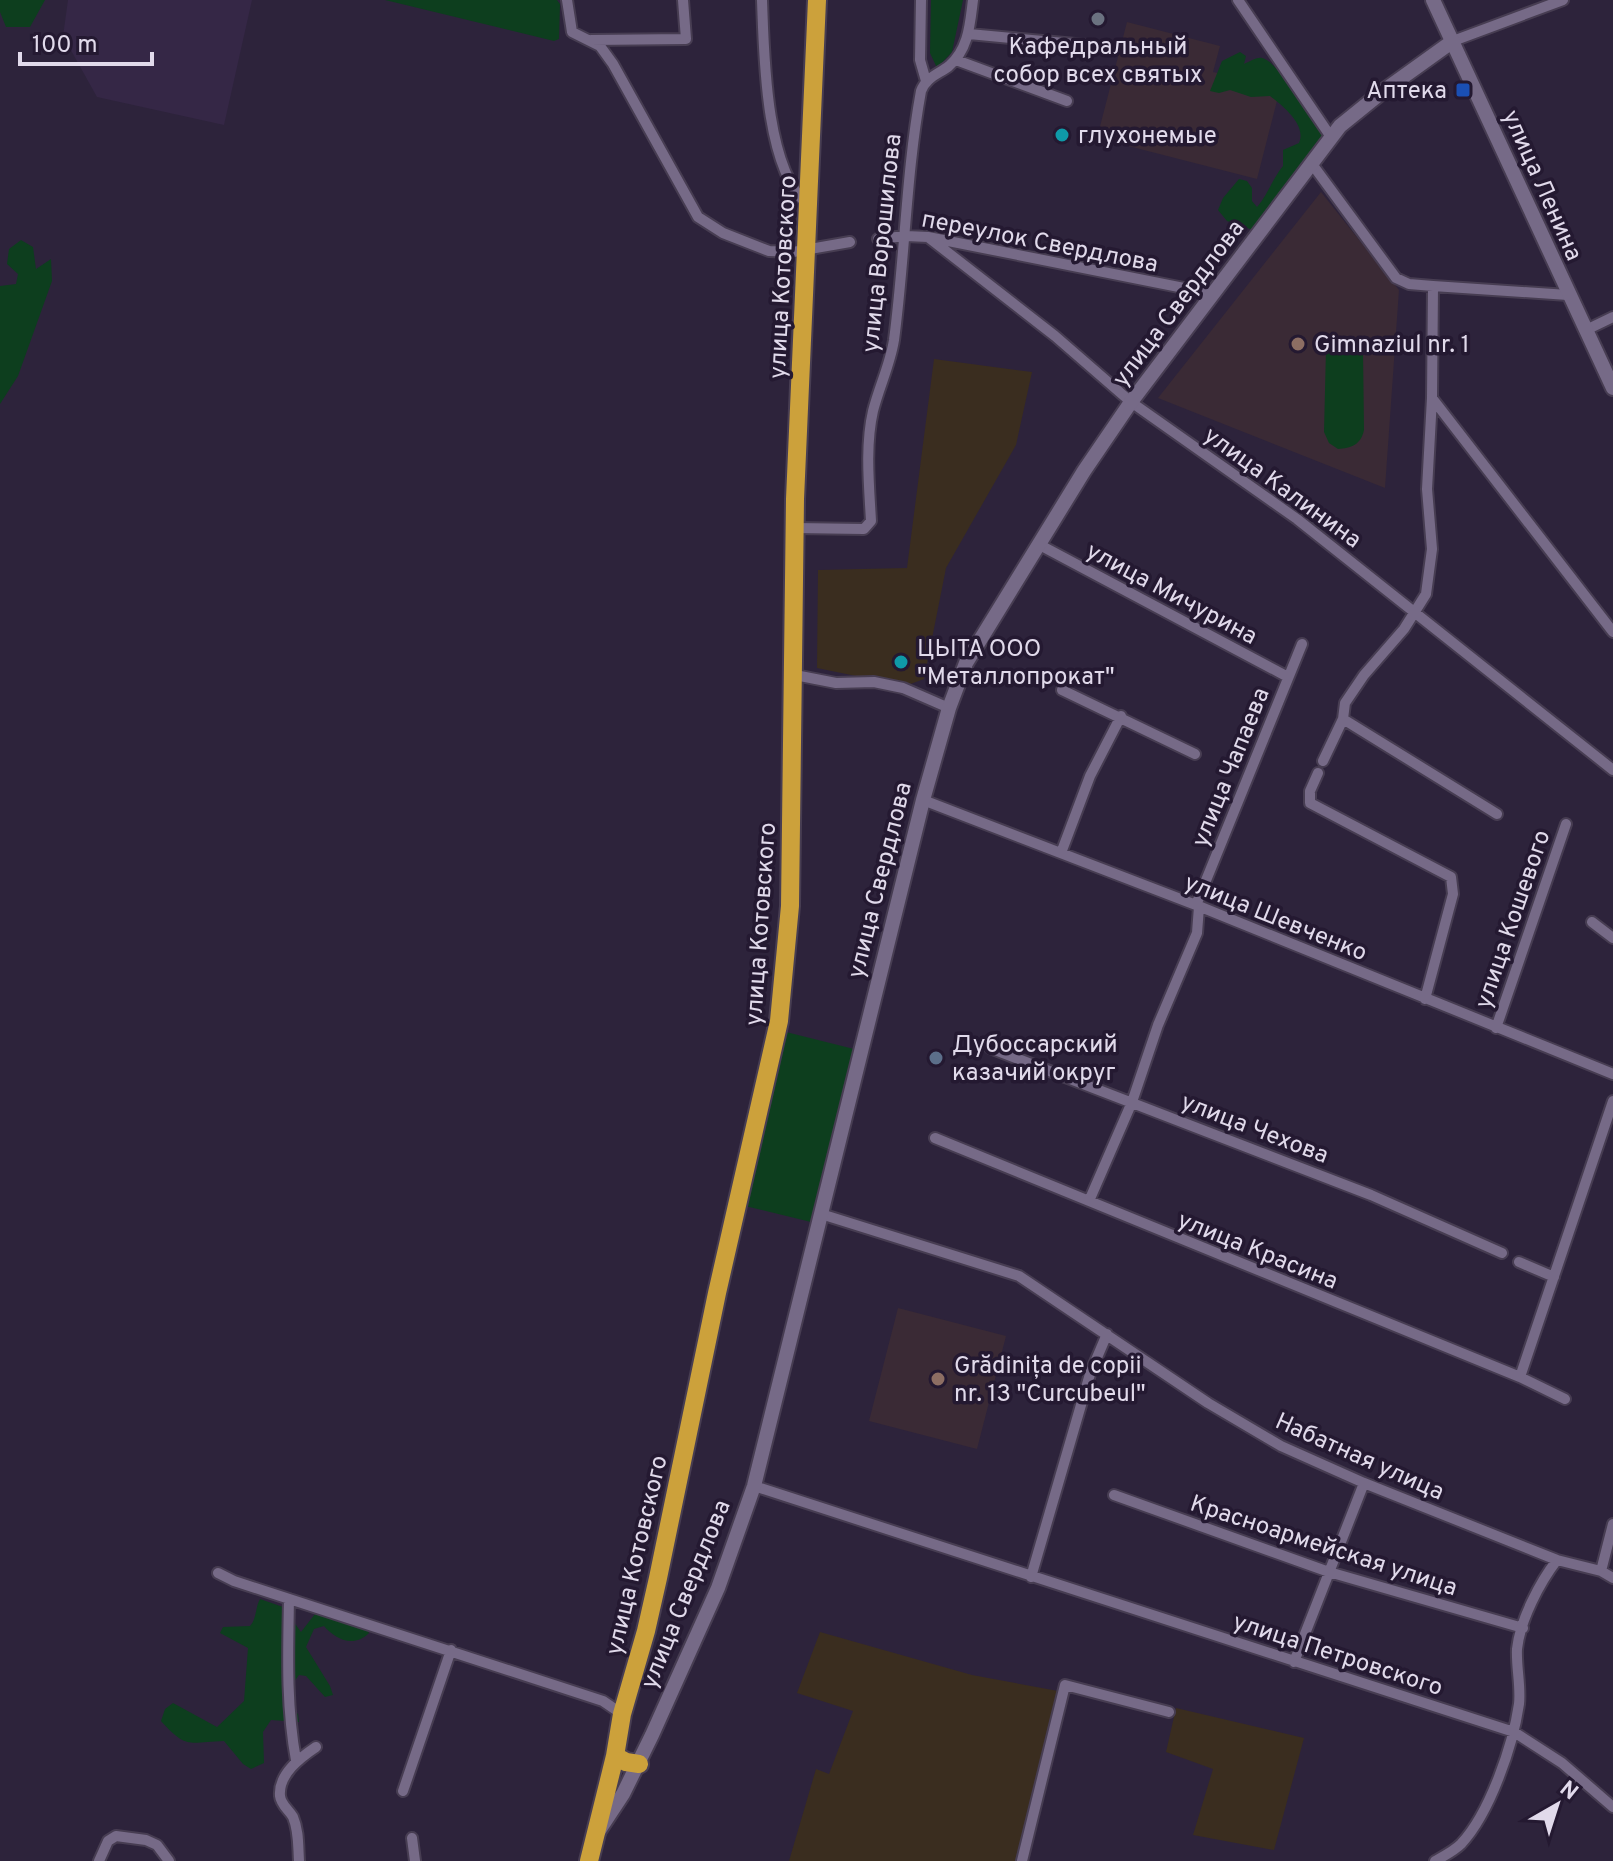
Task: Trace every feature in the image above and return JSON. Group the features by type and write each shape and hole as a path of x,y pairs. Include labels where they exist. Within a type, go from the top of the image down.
{"highway":[{"name":"улица Котовского","path":"598,1832 622,1714 658,1578 717,1293 779,1021 790,906 797,447 817,0"},
{"path":"615,1756 639,1764"},
{"name":"улица Свердлова","path":"589,1861 598,1832"}],"street":[{"path":"567,0 572,32 600,46 613,64 698,217 723,233 769,251 793,252 850,242"},
{"path":"589,40 686,39 683,0"},
{"path":"762,0 764,53 776,144 793,188 810,207"},
{"name":"улица Ворошилова","path":"795,528 864,529 871,521 869,445 873,412 893,345 906,236 913,135 921,91 926,81 920,60 921,0"},
{"path":"926,81 956,60 969,34 973,0"},
{"path":"1238,0 1331,137"},
{"name":"улица Ленина","path":"1433,0 1613,388"},
{"path":"1453,41 1563,0"},
{"path":"969,34 1086,45"},
{"name":"улица Свердлова","path":"598,1832 639,1764 718,1588 754,1486 923,800 949,708 966,663 1038,544 1131,402 1331,137 1382,92 1453,41"},
{"path":"956,60 1067,101"},
{"path":"1312,164 1396,278 1409,284 1568,295"},
{"name":"переулок Свердлова","path":"878,239 928,237 1214,294"},
{"name":"улица Калинина","path":"928,237 1055,336 1131,402 1297,519 1613,770"},
{"path":"1323,761 1343,719 1345,703 1364,675 1416,613 1426,594 1432,549 1427,489 1433,286"},
{"path":"1586,330 1613,317"},
{"path":"1432,398 1613,632"},
{"name":"улица Мичурина","path":"1038,544 1288,677"},
{"name":"улица Чапаева","path":"1089,1201 1132,1102 1158,1025 1197,933 1198,906 1302,644"},
{"path":"795,675 836,683 874,682 903,688 949,708"},
{"path":"1062,690 1195,754"},
{"path":"1061,853 1090,776 1121,716"},
{"path":"1343,719 1497,814"},
{"path":"1318,773 1308,800 1314,806 1451,877 1453,894 1425,999"},
{"name":"улица Шевченко","path":"923,800 1198,906 1613,1074"},
{"name":"улица Кошевого","path":"1496,1028 1566,824"},
{"path":"1592,922 1613,938"},
{"name":"улица Чехова","path":"990,1048 1371,1195 1502,1253"},
{"path":"1520,1377 1613,1101"},
{"name":"улица Красина","path":"935,1138 1520,1377 1565,1399"},
{"name":"Набатная улица","path":"821,1214 1019,1276 1208,1403 1281,1446 1364,1483 1557,1560 1601,1571 1613,1578"},
{"path":"1519,1262 1554,1277"},
{"path":"1031,1577 1064,1456 1090,1374 1107,1334"},
{"path":"1294,1662 1364,1483"},
{"name":"улица Петровского","path":"754,1486 1514,1732 1562,1763 1613,1807"},
{"name":"Красноармейская улица","path":"1114,1495 1329,1572 1523,1628"},
{"path":"1601,1571 1613,1524"},
{"path":"1435,1861 1458,1846 1475,1827 1494,1785 1514,1732 1519,1700 1517,1646 1542,1579 1557,1560"},
{"path":"218,1573 603,1701 622,1714"},
{"path":"289,1599 287,1681 290,1732 296,1760"},
{"path":"403,1791 451,1650"},
{"path":"1022,1861 1065,1685 1169,1712"},
{"path":"299,1861 298,1836 292,1816 280,1798 285,1778 296,1760 316,1747"},
{"path":"99,1861 108,1841 116,1836 146,1840 157,1845 169,1861"},
{"path":"412,1838 415,1861"}],"shaded area":[{"path":"68,0 252,0 224,125 97,97 63,36"},
{"path":"1127,22 1220,46 1213,72 1280,89 1257,179 1097,138"},
{"name":"Gimnaziul nr. 1","path":"1321,192 1399,290 1385,488 1158,398"},
{"path":"934,359 1032,372 1016,445 946,568 924,679 905,686 817,668 818,570 907,568"},
{"name":"Grădinița de copii nr. 13 \"Curcubeul\"","path":"898,1308 1006,1336 977,1449 869,1421"},
{"path":"820,1632 972,1675 1058,1691 1017,1861 789,1861 816,1769 829,1774 853,1711 797,1693"},
{"path":"1176,1708 1304,1738 1274,1850 1193,1835 1213,1769 1166,1752"}],"green space":[{"path":"0,0 45,0 30,27 6,27 0,12"},
{"path":"385,0 557,0 560,4 559,39 554,41"},
{"path":"931,0 963,0 952,52 937,68 930,53"},
{"path":"1240,52 1246,56 1244,64 1262,58 1269,61 1323,132 1320,143 1253,230 1227,221 1218,210 1223,198 1239,179 1247,181 1252,188 1252,201 1257,207 1283,166 1283,150 1299,143 1301,136 1292,116 1270,96 1251,97 1230,90 1219,93 1210,91 1222,61"},
{"path":"21,240 33,247 36,269 51,259 52,281 18,376 0,404 0,286 16,284 18,274 7,264 9,249"},
{"path":"1338,341 1351,342 1363,350 1364,430 1355,445 1338,449 1329,443 1324,432 1326,349"},
{"path":"786,1032 854,1049 811,1222 745,1206"},
{"path":"260,1599 283,1607 301,1632 315,1614 365,1627 369,1633 351,1641 334,1635 324,1626 314,1629 306,1647 333,1695 325,1697 306,1676 299,1675 291,1686 286,1702 298,1714 299,1722 271,1720 263,1732 264,1763 251,1769 224,1741 189,1742 161,1721 165,1709 173,1703 217,1727 244,1701 248,1648 220,1633 223,1627 250,1626"}],"place":[{"name":"Кафедральный собор всех святых","path":"1098,19"},
{"name":"Аптека","path":"1463,90"},
{"name":"глухонемые","path":"1062,135"},
{"name":"Gimnaziul nr. 1","path":"1298,344"},
{"name":"ЦЫТА ООО \"Металлопрокат\"","path":"901,662"},
{"name":"Дубоссарский казачий округ","path":"936,1058"},
{"name":"Grădinița de copii nr. 13 \"Curcubeul\"","path":"938,1379"}]}
